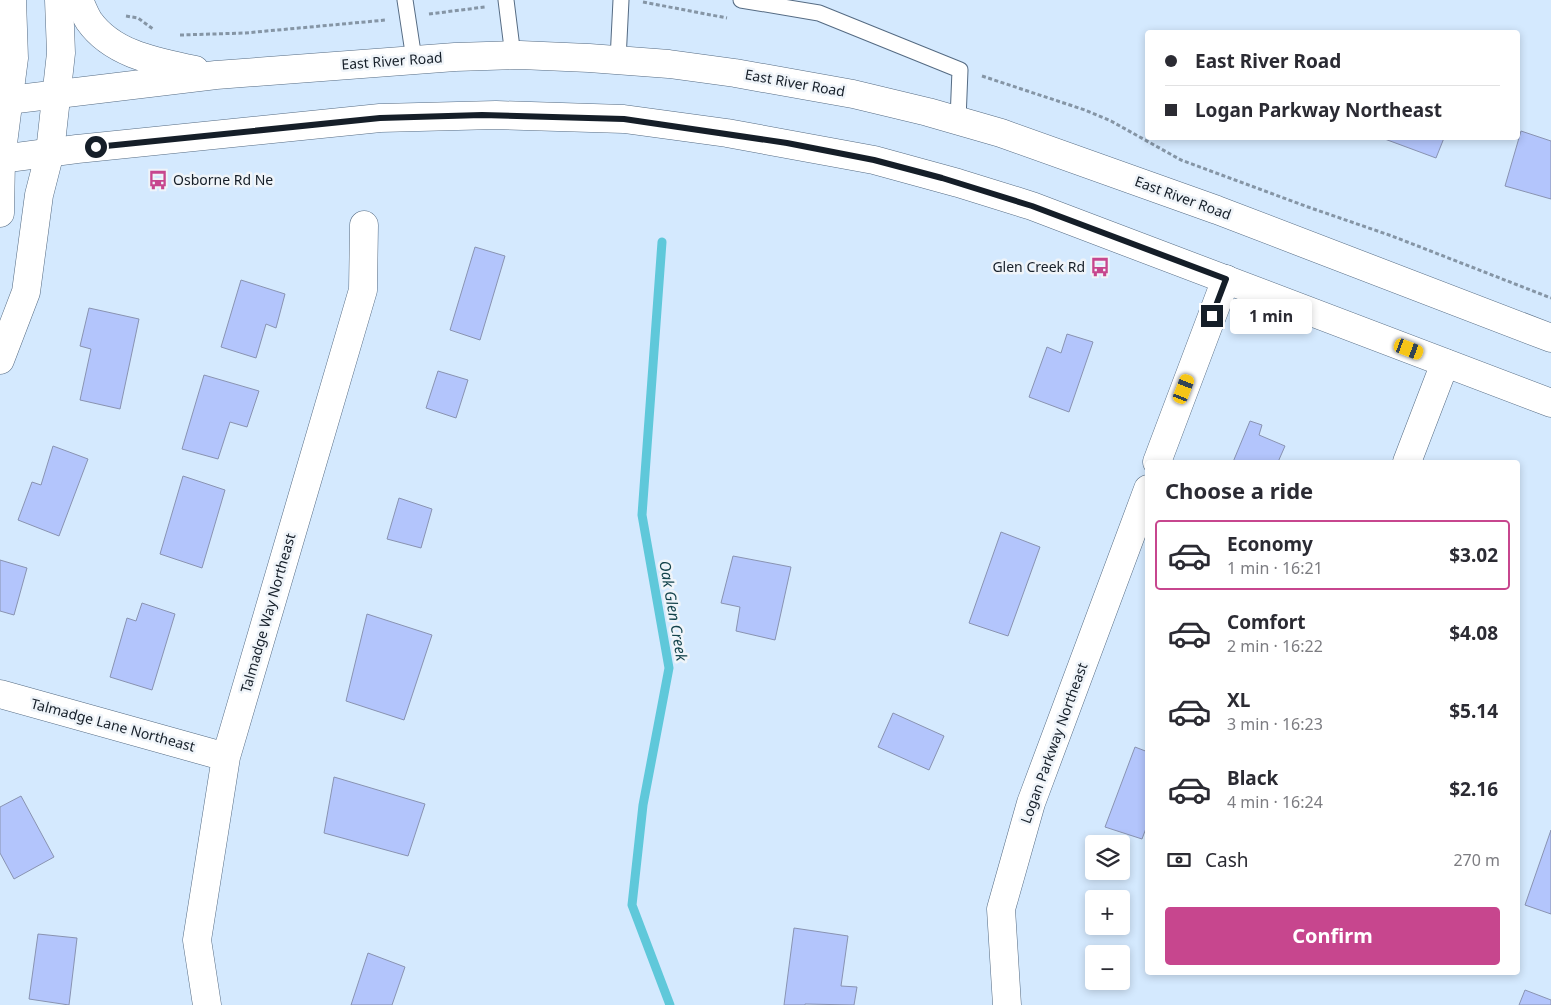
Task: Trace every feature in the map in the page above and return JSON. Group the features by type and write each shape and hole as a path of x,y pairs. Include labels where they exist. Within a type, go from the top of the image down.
{"main road":[{"path":"0,213 4,100 14,58 12,0"},
{"path":"0,360 26,292 39,195 50,152 58,95 61,53 59,0"},
{"path":"79,0 89,20 101,35 123,50 151,61 216,74"},
{"name":"East River Road","path":"4,100 58,95 216,74 414,59 513,56 618,60 669,64 735,73 853,94 958,120 1001,133 1217,210 1551,338"},
{"path":"1,159 50,152 380,118 488,115 624,119 787,143 874,160 949,180 1032,206 1222,288 1445,362 1551,403"},
{"name":"Talmadge Way Northeast","path":"207,1005 197,940 226,756 363,290 364,226"},
{"path":"1158,460 1222,288"},
{"path":"1408,460 1445,362"},
{"path":"1034,789 1145,496"},
{"name":"Logan Parkway Northeast","path":"1007,1005 1001,909 1031,803 1145,496"},
{"name":"Talmadge Lane Northeast","path":"0,694 226,756"}],"lane":[{"path":"405,0 414,59"},
{"path":"618,60 621,0"},
{"path":"741,0 819,13 960,70 958,120"},
{"path":"506,1 513,56"}],"path":[{"path":"171,36 245,33 407,17 506,1"},
{"path":"640,2 736,20"},
{"path":"122,16 138,18 160,33"},
{"path":"960,70 1086,110 1145,140"},
{"path":"1145,140 1182,160 1392,236 1551,298"}],"building":[{"path":"1521,131 1551,141 1551,199 1505,186 1518,140 1520,140"},
{"path":"1387,140 1443,140 1436,158"},
{"path":"475,247 505,256 480,340 450,330"},
{"path":"241,280 285,294 276,328 266,324 256,358 221,347"},
{"path":"89,308 139,319 120,409 80,400 91,349 80,346"},
{"path":"1067,334 1093,342 1069,412 1029,397 1047,347 1061,353"},
{"path":"438,371 468,380 456,418 426,408"},
{"path":"204,375 259,391 247,427 230,422 218,459 182,449"},
{"path":"1250,421 1262,425 1259,435 1285,446 1279,460 1234,460"},
{"path":"53,446 88,459 59,536 18,520 32,482 41,485"},
{"path":"183,476 225,490 202,568 160,554"},
{"path":"399,498 432,509 421,548 387,539"},
{"path":"1001,532 1040,547 1008,636 969,623"},
{"path":"733,556 791,567 775,640 736,631 740,607 721,603"},
{"path":"0,560 27,568 14,615 0,611"},
{"path":"142,603 175,614 152,690 110,677 127,618 136,621"},
{"path":"367,614 432,635 404,720 346,701"},
{"path":"893,713 944,736 929,770 878,747"},
{"path":"1135,747 1145,751 1145,831 1142,839 1105,827"},
{"path":"334,777 425,804 408,856 324,833"},
{"path":"21,796 54,857 14,879 0,853 0,807"},
{"path":"1551,830 1551,914 1525,905"},
{"path":"794,928 848,936 841,986 857,987 854,1005 784,1005"},
{"path":"38,934 77,938 69,1005 29,999"},
{"path":"368,953 405,967 392,1005 351,1005"},
{"path":"1525,990 1551,1000 1551,1005 1519,1005"}],"waterway":[{"name":"Oak Glen Creek","path":"662,242 642,515 669,668 643,805 632,905 670,1005"}],"place":[{"name":"Osborne Rd Ne","path":"158,180"},
{"name":"Glen Creek Rd","path":"1100,267"}],"route":[{"path":"96,147 380,118 455,115 624,119 727,133 874,160 1032,206 1100,231 1226,279 1212,316"}]}
